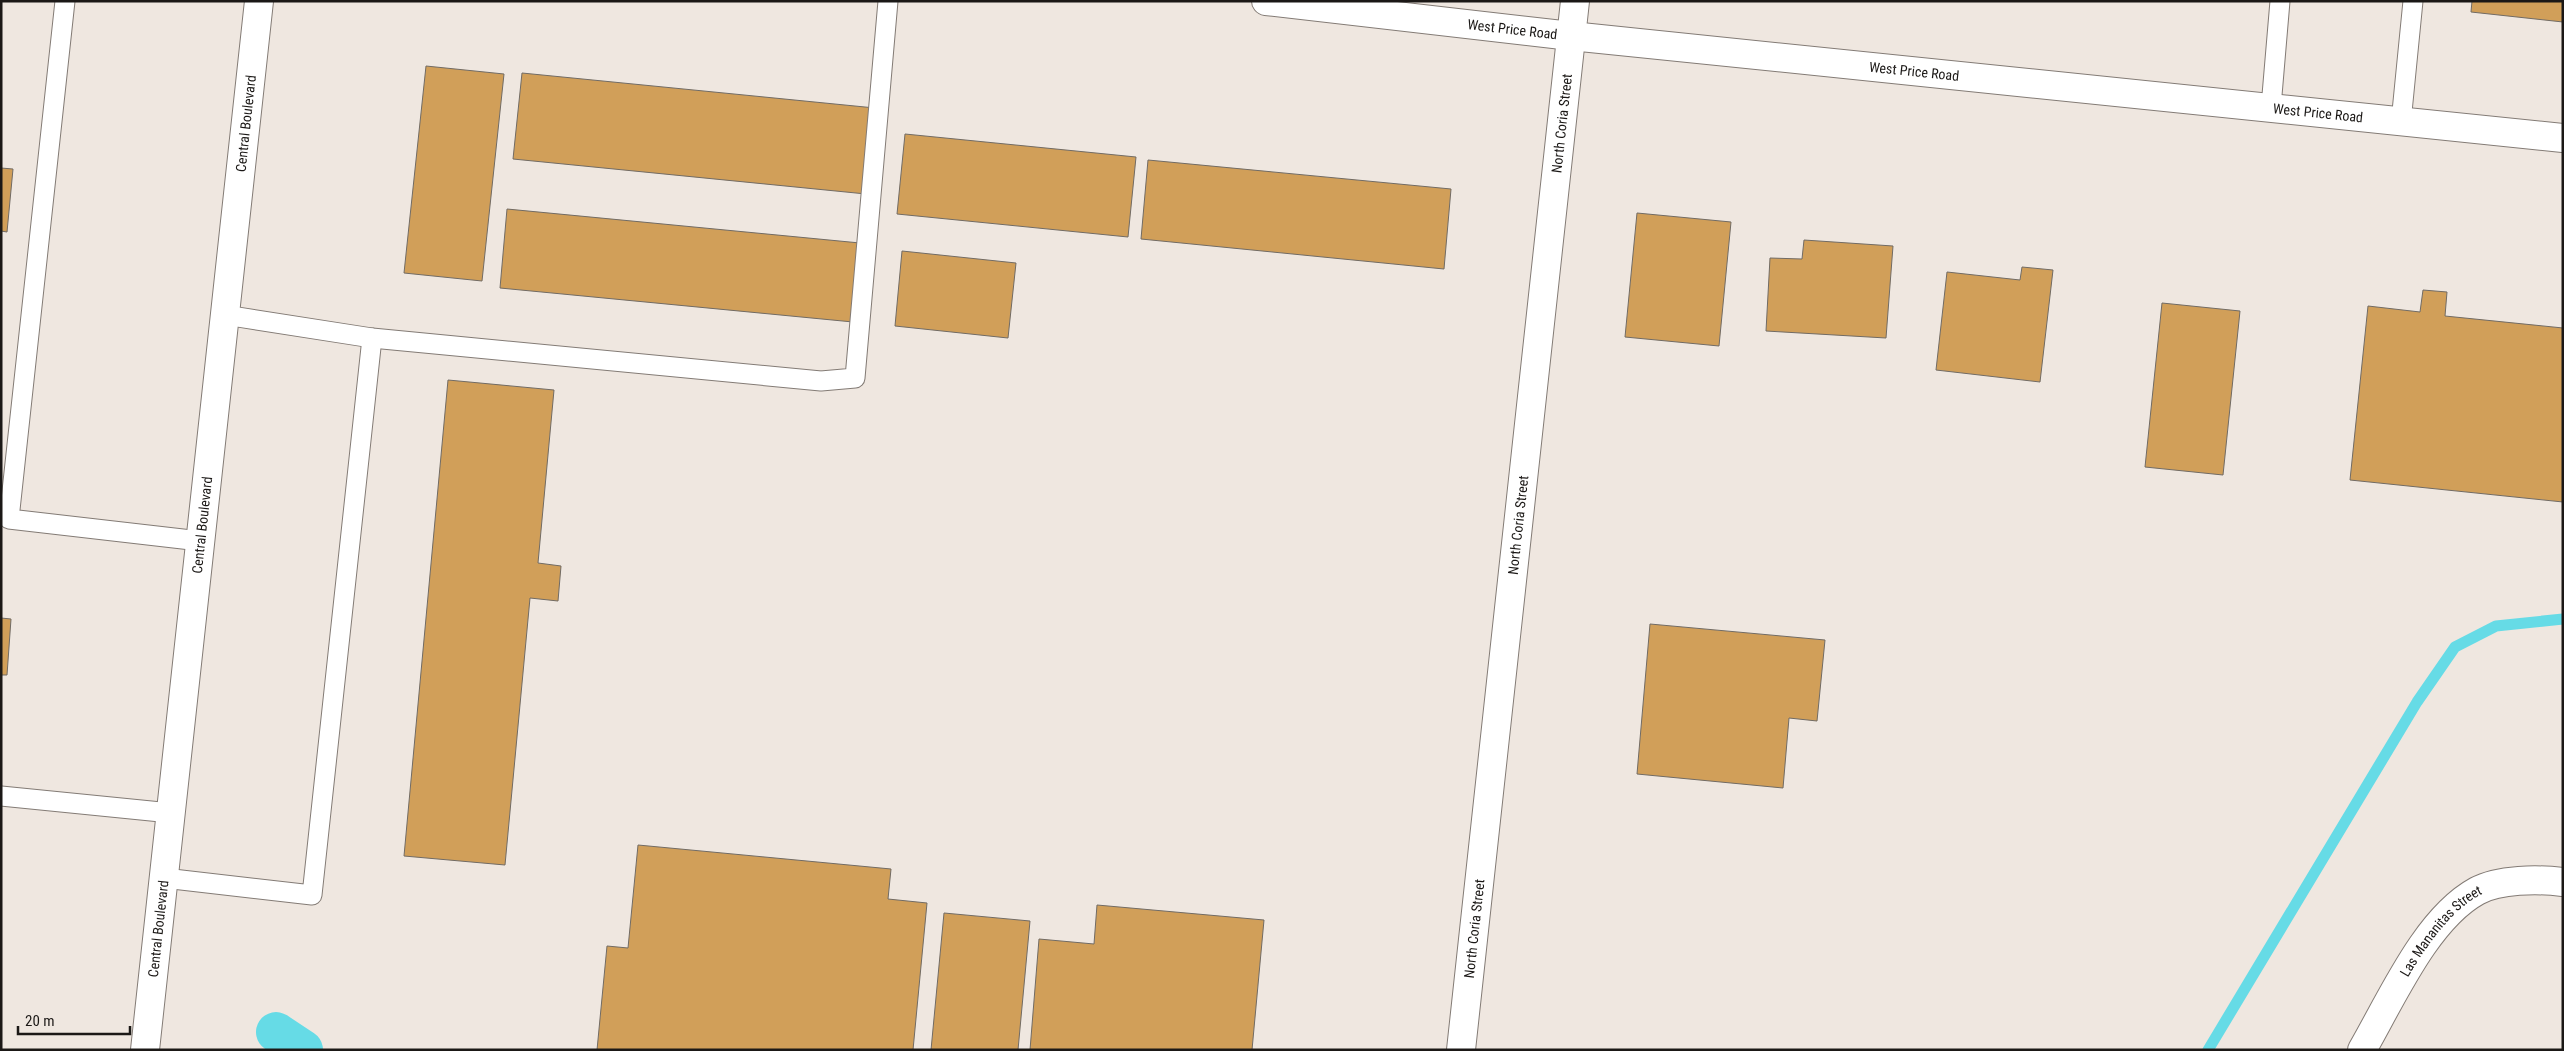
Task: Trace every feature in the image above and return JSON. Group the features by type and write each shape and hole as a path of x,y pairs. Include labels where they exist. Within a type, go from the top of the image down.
{"main road":[{"name":"Central Boulevard","path":"146,1050 259,1"},
{"name":"West Price Road","path":"1266,1 1571,36 2563,138"},
{"name":"North Coria Street","path":"1461,1050 1574,1"},
{"name":"Las Mananitas Street","path":"2362,1050 2423,944 2448,912 2478,890 2515,881 2563,882"}],"lane":[{"path":"65,1 5,520 200,541"},
{"path":"225,315 372,338 821,381 855,378 888,1"},
{"path":"2271,107 2280,1"},
{"path":"2401,122 2413,1"},
{"path":"164,878 312,895 372,338"},
{"path":"1,796 171,813"}],"building":[{"path":"2472,1 2563,1 2563,22 2471,12"},
{"path":"426,66 504,74 482,281 404,273"},
{"path":"522,73 875,108 866,194 513,159"},
{"path":"905,134 1136,157 1128,237 897,214"},
{"path":"1148,160 1451,189 1444,269 1141,239"},
{"path":"1,168 13,169 7,232 1,231"},
{"path":"507,209 860,243 853,322 500,288"},
{"path":"1637,213 1731,222 1719,346 1625,337"},
{"path":"1804,240 1893,246 1886,338 1766,331 1770,258 1802,259"},
{"path":"902,251 1016,263 1008,338 895,326"},
{"path":"2022,267 2053,270 2040,382 1936,370 1947,272 2020,280"},
{"path":"2423,290 2447,292 2445,316 2563,328 2563,502 2350,480 2368,306 2420,312"},
{"path":"2162,303 2240,311 2223,475 2145,467"},
{"path":"448,380 554,390 538,563 561,566 558,601 530,598 505,865 404,856"},
{"path":"1,618 11,619 7,675 1,675"},
{"path":"1650,624 1825,640 1817,721 1789,718 1783,788 1637,774"},
{"path":"638,845 891,869 888,899 927,903 913,1050 597,1050 607,946 628,948"},
{"path":"1097,905 1264,920 1252,1050 1030,1050 1039,939 1094,944"},
{"path":"944,913 1030,921 1018,1050 931,1050"}],"waterway":[{"path":"2208,1050 2417,702 2455,647 2496,626 2563,619"},
{"path":"276,1032 303,1050"}]}
